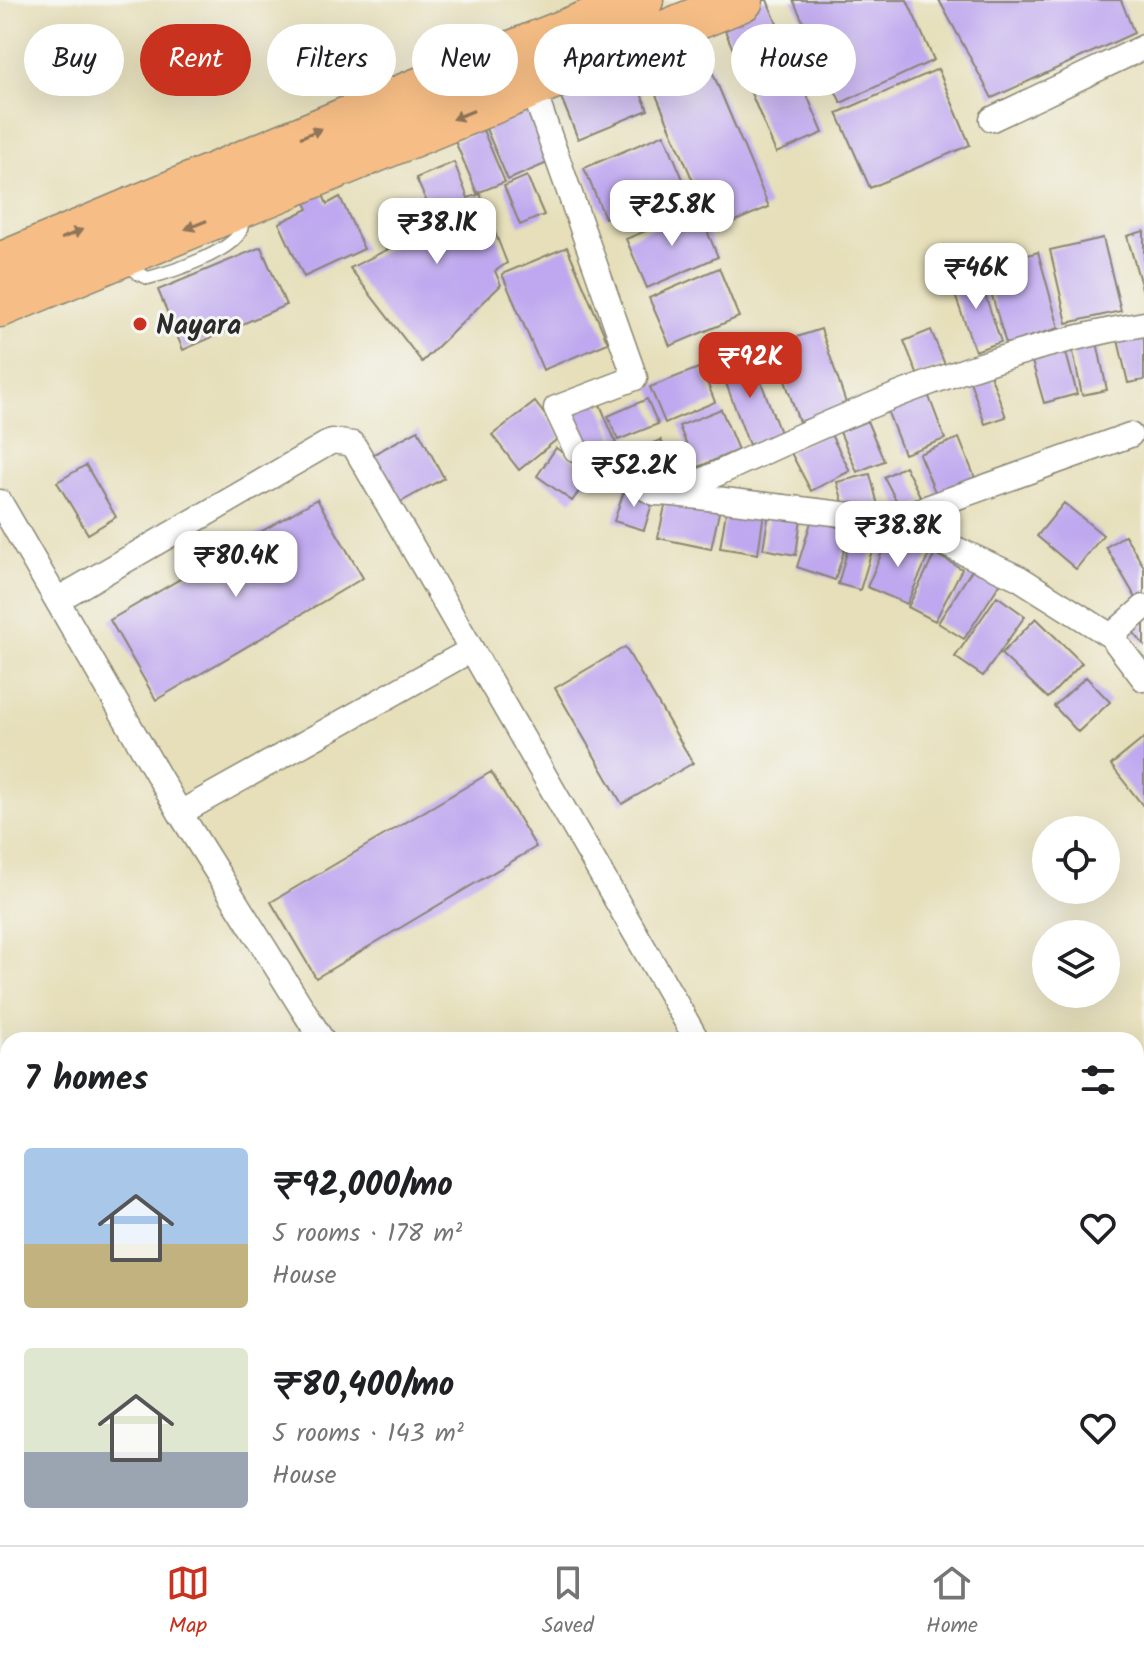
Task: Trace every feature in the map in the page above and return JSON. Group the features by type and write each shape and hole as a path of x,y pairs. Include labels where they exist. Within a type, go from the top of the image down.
{"highway":[{"path":"0,306 243,206 526,69 642,0"},
{"path":"0,264 366,110 526,69 742,0"}],"street":[{"path":"992,119 1144,47"},
{"path":"526,69 635,378 556,408 576,450 655,493 893,520 1019,578 1111,636 1144,679"},
{"path":"674,494 780,444 918,386 1085,334 1144,324"},
{"path":"893,520 1130,435"},
{"path":"57,600 332,441 353,444 692,1032"},
{"path":"0,502 180,813 317,1032"},
{"path":"1111,636 1144,607"},
{"path":"180,813 471,650"}],"building":[{"path":"757,0 767,0 777,24 731,24 731,45 719,16"},
{"path":"793,0 907,0 934,60 841,103 838,96 856,96 856,24 804,24"},
{"path":"939,0 1121,0 1134,33 992,98"},
{"path":"938,69 970,145 870,188 837,113"},
{"path":"715,78 769,207 714,230 656,96 715,96"},
{"path":"560,96 642,96 648,110 578,139"},
{"path":"752,96 807,96 823,133 776,153"},
{"path":"525,98 552,161 508,180 481,117"},
{"path":"483,130 505,182 477,193 455,141"},
{"path":"664,134 685,184 605,218 584,168"},
{"path":"454,162 468,198 480,194 507,263 495,271 501,285 422,362 350,268 437,225 416,178"},
{"path":"527,176 544,215 520,225 504,186"},
{"path":"320,188 327,204 340,197 364,249 304,277 279,223 308,209 302,197"},
{"path":"698,209 718,257 647,288 626,239"},
{"path":"1144,231 1144,292 1143,292 1127,236"},
{"path":"1103,238 1121,311 1067,323 1050,250"},
{"path":"261,247 286,305 183,350 158,290"},
{"path":"567,247 608,343 543,370 502,274"},
{"path":"1038,252 1059,328 1006,344 984,268"},
{"path":"719,268 739,317 670,346 649,298"},
{"path":"977,271 1001,342 975,351 950,281"},
{"path":"821,329 847,406 799,422 773,345"},
{"path":"931,330 945,365 918,376 904,341"},
{"path":"1144,334 1144,380 1128,383 1118,340"},
{"path":"1097,342 1107,390 1082,395 1072,347"},
{"path":"1065,349 1077,394 1044,403 1031,358"},
{"path":"751,355 780,433 749,445 720,367"},
{"path":"701,367 715,402 665,423 650,387"},
{"path":"990,374 1006,417 985,424 970,381"},
{"path":"928,394 945,439 904,454 887,410"},
{"path":"647,399 658,424 618,440 608,416"},
{"path":"535,402 561,436 519,470 492,435"},
{"path":"599,402 616,443 589,454 572,413"},
{"path":"721,409 738,450 696,468 679,426"},
{"path":"867,421 884,461 857,472 840,432"},
{"path":"418,430 444,478 399,503 372,455"},
{"path":"829,431 850,471 811,491 790,451"},
{"path":"959,438 977,483 938,499 919,454"},
{"path":"661,440 681,481 661,488 640,449"},
{"path":"556,448 592,473 572,501 537,476"},
{"path":"86,465 116,517 88,534 57,482"},
{"path":"905,466 923,502 902,512 884,477"},
{"path":"870,474 880,513 844,506 837,482"},
{"path":"625,488 654,497 644,530 614,521"},
{"path":"667,497 720,508 711,549 658,538"},
{"path":"317,499 363,578 156,700 110,620"},
{"path":"1064,503 1103,535 1076,569 1037,536"},
{"path":"727,506 764,512 758,554 720,548"},
{"path":"769,513 801,518 796,555 763,549"},
{"path":"812,519 850,531 835,580 797,567"},
{"path":"852,534 875,541 860,590 838,584"},
{"path":"890,534 930,552 907,604 867,587"},
{"path":"1125,535 1144,567 1144,593 1136,598 1106,547"},
{"path":"935,554 962,569 935,621 908,607"},
{"path":"977,562 1003,579 964,639 938,623"},
{"path":"997,596 1025,616 983,676 955,657"},
{"path":"1036,618 1082,663 1048,698 1001,654"},
{"path":"1144,623 1144,645 1133,632"},
{"path":"625,647 693,763 622,804 555,688"},
{"path":"1086,677 1110,702 1078,732 1054,706"},
{"path":"1144,738 1144,807 1111,765"},
{"path":"491,772 536,847 316,978 271,902"}],"place":[{"name":"Nayara","path":"140,324"}]}
